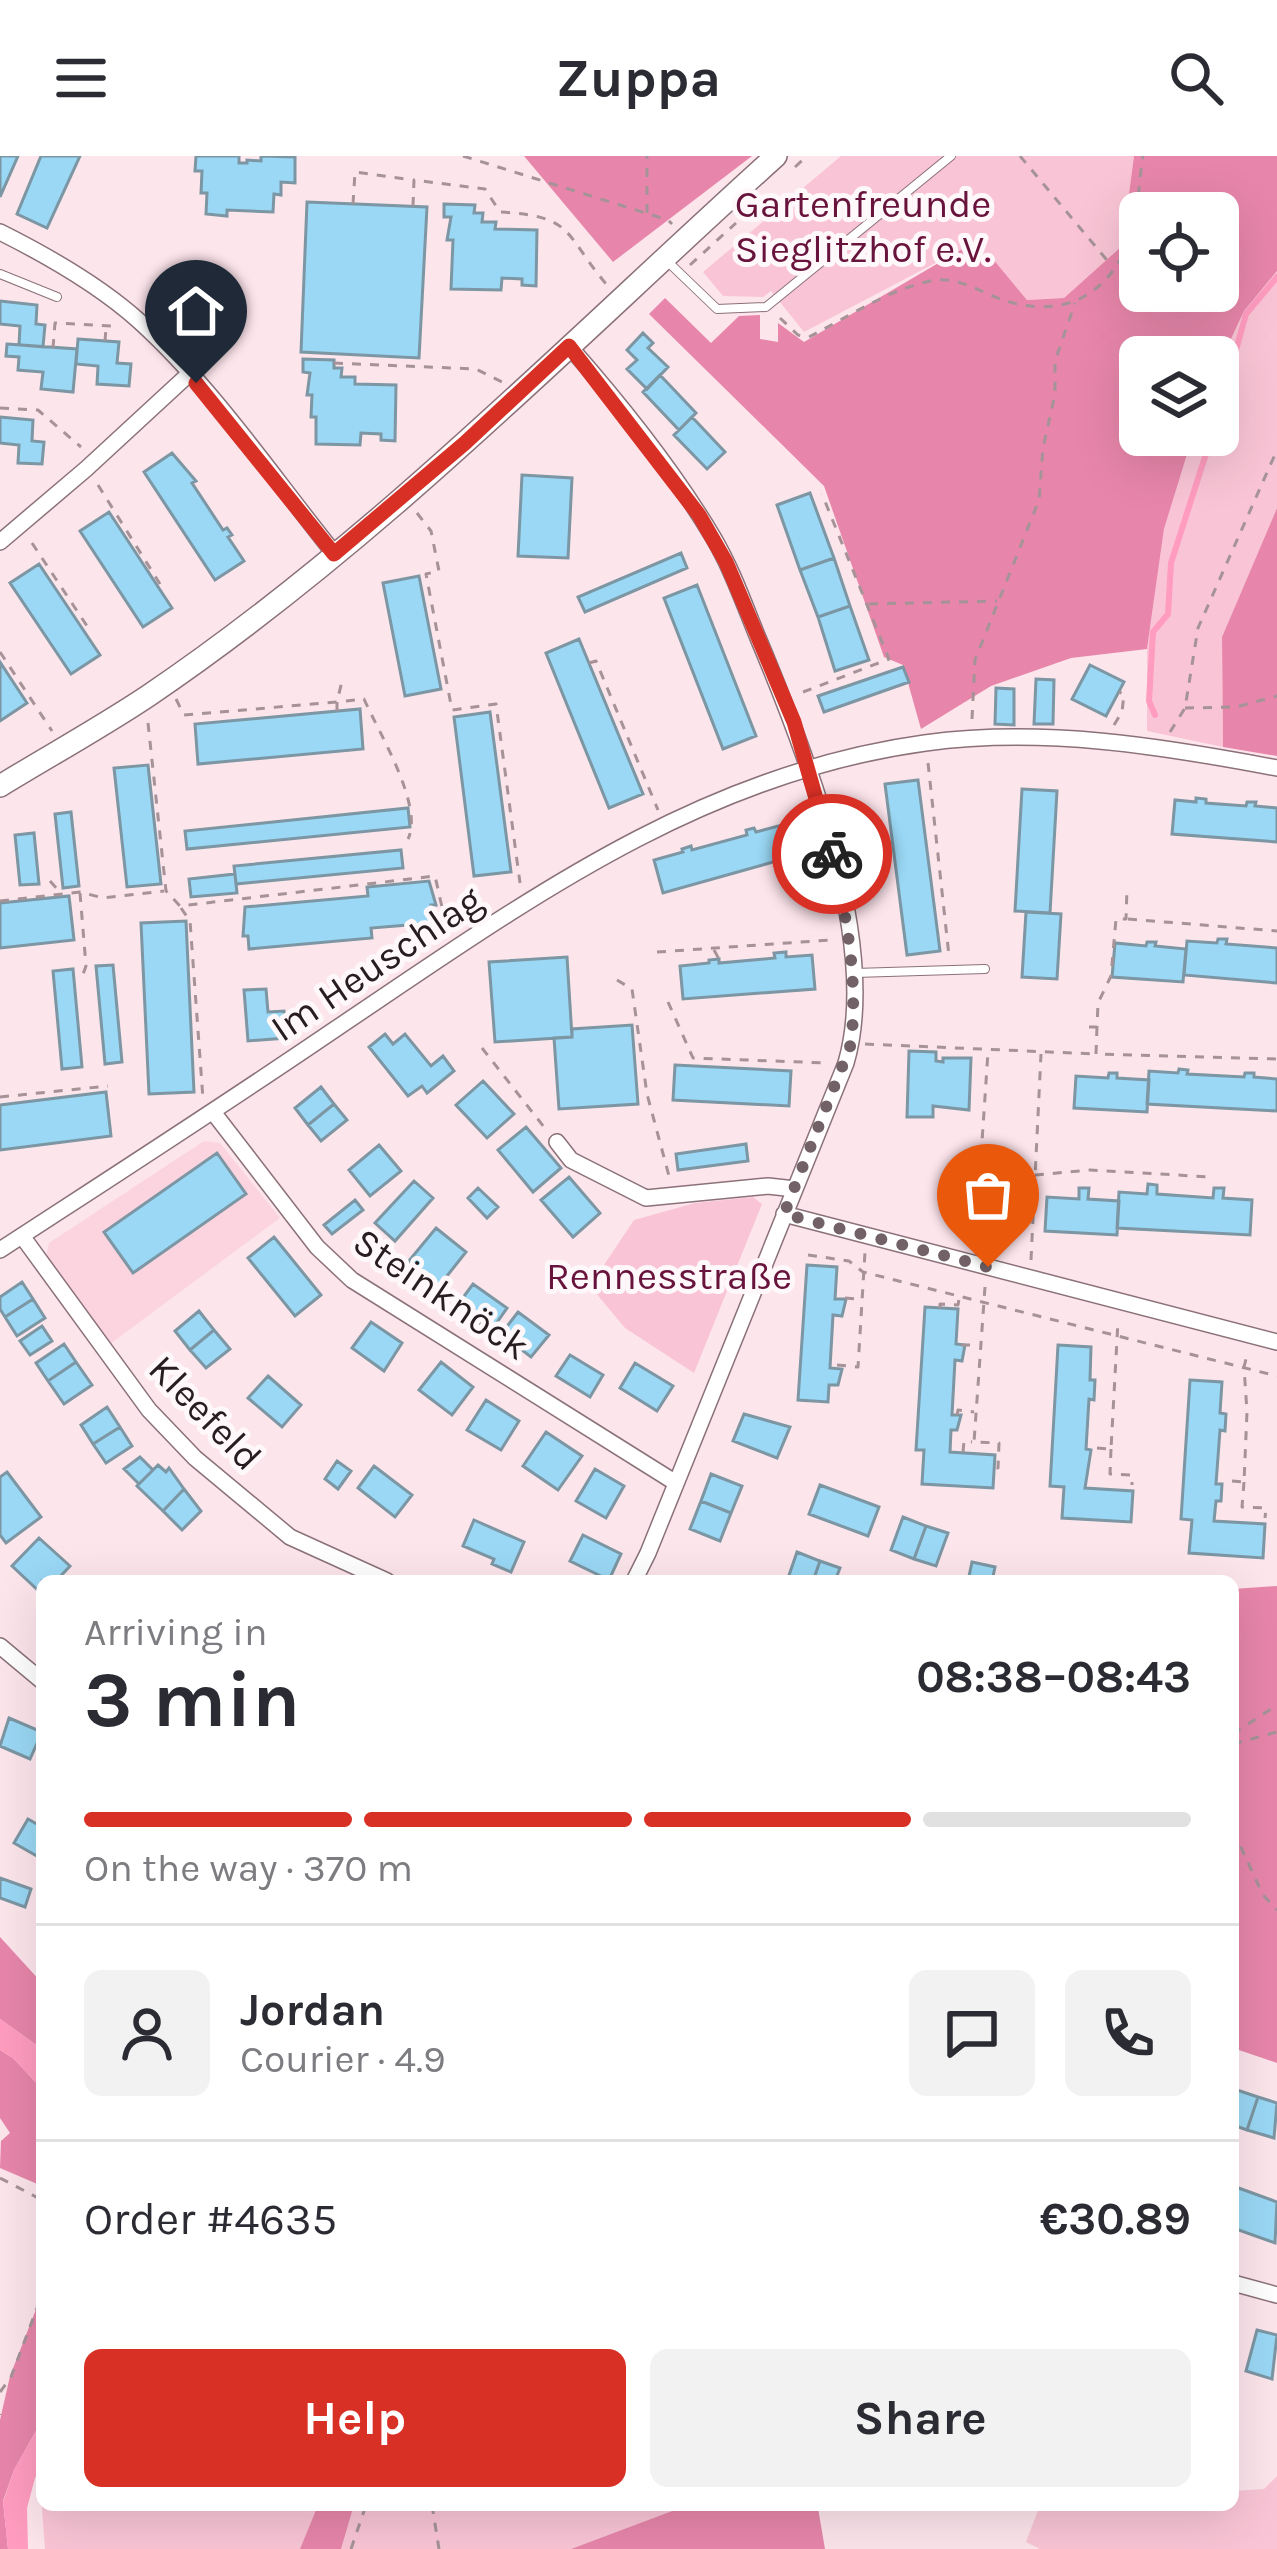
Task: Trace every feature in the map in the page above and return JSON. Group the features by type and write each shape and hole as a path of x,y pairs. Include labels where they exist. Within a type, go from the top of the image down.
{"main road":[{"path":"0,786 145,698 334,554 516,397 776,156"}],"street":[{"path":"0,232 48,256 128,313 189,374 334,554"},
{"path":"569,346 714,539 784,699 808,769 850,938 854,973 846,1063 637,1575"},
{"path":"0,542 189,374"},
{"name":"Im Heuschlag","path":"0,1250 528,901 664,822 808,769 921,744 973,739 1023,737 1160,747 1277,769"},
{"name":"Steinknöck","path":"213,1112 317,1247 352,1280 676,1483"},
{"path":"556,1142 571,1160 646,1198 768,1186 795,1189"},
{"path":"784,1214 1277,1342"},
{"name":"Kleefeld","path":"22,1236 149,1410 195,1458 290,1537 374,1575"},
{"path":"0,1646 36,1677"},
{"path":"0,1671 21,1666"},
{"path":"1239,2285 1277,2295"}],"lane":[{"path":"664,259 717,309 766,307 951,156"},
{"path":"0,274 57,297"},
{"path":"854,973 985,969"}],"path":[{"path":"464,156 668,220 685,238"},
{"path":"647,156 647,213"},
{"path":"1020,156 1112,267"},
{"path":"766,307 804,338 895,293 934,280 950,280 1036,308 1060,308 1100,284 1126,248 1143,156"},
{"path":"353,204 355,172 485,188 500,212 541,214 556,220 620,299"},
{"path":"412,206 414,180"},
{"path":"973,739 975,660 1040,500 1055,361 1076,301"},
{"path":"53,348 56,323 113,326 128,313"},
{"path":"105,341 106,326"},
{"path":"334,364 476,369 499,378 516,397"},
{"path":"0,408 38,410 91,465 160,584"},
{"path":"1160,747 1185,709 1198,628 1277,451"},
{"path":"784,699 889,659 823,494"},
{"path":"404,497 431,531 439,571 426,574 452,710 496,704 520,885 528,901"},
{"path":"20,527 91,632"},
{"path":"867,604 997,602"},
{"path":"0,652 63,748"},
{"path":"589,663 596,661 664,822"},
{"path":"337,711 342,681"},
{"path":"168,682 184,715 364,700 410,800 414,826 408,839"},
{"path":"1114,728 1125,703 1119,692"},
{"path":"1185,709 1236,707 1277,695"},
{"path":"145,698 166,891 190,921 201,1097 213,1112"},
{"path":"608,709 616,706"},
{"path":"277,707 277,717"},
{"path":"218,712 219,722"},
{"path":"928,765 950,970"},
{"path":"632,769 640,766"},
{"path":"180,906 435,876 452,951"},
{"path":"50,881 62,894"},
{"path":"1126,919 1127,888"},
{"path":"0,901 80,892 103,898 166,891"},
{"path":"80,892 86,967 81,980"},
{"path":"1096,1054 1099,1003 1111,976 1116,919 1277,932"},
{"path":"657,952 850,938"},
{"path":"783,943 786,952"},
{"path":"713,948 719,959"},
{"path":"617,980 632,989 647,1094 674,1196"},
{"path":"668,1002 694,1058 846,1063"},
{"path":"1089,1027 1097,1027"},
{"path":"851,1044 1277,1059"},
{"path":"482,1048 556,1142"},
{"path":"974,1442 988,1050"},
{"path":"1030,1278 1042,1052"},
{"path":"0,1096 108,1085"},
{"path":"981,1171 1036,1175 1090,1170 1211,1177"},
{"path":"837,1365 859,1367 868,1236"},
{"path":"808,1255 849,1261 863,1272 959,1298 1277,1376"},
{"path":"845,1298 861,1299"},
{"path":"940,1307 958,1305 959,1298"},
{"path":"1120,1301 1110,1474 1132,1475 1132,1486"},
{"path":"1252,1336 1244,1367 1247,1412 1242,1507 1266,1508 1265,1517"},
{"path":"961,1345 980,1346"},
{"path":"957,1415 958,1410 976,1412"},
{"path":"963,1452 964,1441 999,1443 998,1468 994,1467"},
{"path":"1096,1448 1111,1449"},
{"path":"1232,1481 1244,1482"},
{"path":"1239,1730 1277,1705"},
{"path":"1239,1742 1277,1732"},
{"path":"1239,1843 1263,1894 1277,1910"},
{"path":"0,2178 36,2197"},
{"path":"0,2392 11,2377 36,2311"},
{"path":"351,2549 364,2511"},
{"path":"433,2511 439,2549"}],"shaded area":[{"path":"524,156 752,156 613,262"},
{"path":"1134,156 1277,156 1277,271 1244,311 1232,336 1119,336 1119,456 1187,456 1164,529 1147,649 1071,658 991,686 921,729 903,665 884,657 824,486 649,314 665,298 711,343 739,316 760,315 760,339 778,342 778,323 804,342 964,248 993,259 1027,300 1064,298 1119,249 1119,312 1239,312 1239,192 1129,192"},
{"path":"1277,508 1277,756 1223,747 1222,637"},
{"path":"204,1141 220,1143 280,1218 110,1344 46,1256 49,1243"},
{"path":"1277,1586 1277,2063 1239,2050 1239,1589"},
{"path":"0,1937 36,1976 36,2045 0,2019"},
{"path":"0,2019 36,2045 36,2083 13,2058 0,2050"},
{"path":"0,2050 36,2083 36,2183 0,2168 1,2141 10,2133 0,2118"},
{"path":"36,2309 36,2431 3,2501 8,2549 0,2549 0,2420 10,2376"},
{"path":"36,2431 36,2476 27,2508 28,2549 8,2549 3,2502"},
{"path":"316,2511 352,2511 341,2549 300,2549"},
{"path":"672,2511 819,2511 825,2549 571,2549"}],"green space":[{"name":"Gartenfreunde Sieglitzhof e.V.","path":"841,156 1134,156 1129,192 1119,192 1119,249 1064,298 1027,300 993,259 964,248 804,332 771,291 763,297 723,296 703,272"},
{"path":"1277,271 1277,508 1222,637 1223,747 1147,731 1147,649 1164,529 1187,456 1239,456 1239,336 1232,336 1244,311"},
{"name":"Rennesstraße","path":"753,1197 762,1204 694,1373 625,1328 590,1286 634,1220 695,1203"},
{"path":"1277,2476 1277,2549 1040,2549 1026,2542 1038,2511 1239,2511 1239,2491 1264,2489"},
{"path":"42,2511 316,2511 300,2549 45,2549"},
{"path":"352,2511 672,2511 571,2549 341,2549"}],"building":[{"path":"0,156 18,156 0,197"},
{"path":"41,156 80,156 47,228 17,214"},
{"path":"196,156 239,156 239,163 261,161 261,156 295,157 295,183 281,182 281,195 274,194 273,212 206,214 207,193 201,193 202,171 195,171"},
{"path":"307,202 427,207 419,358 301,352"},
{"path":"444,204 475,205 474,213 483,213 482,222 496,222 495,229 537,230 536,286 522,285 522,279 502,278 501,290 451,289 453,240 447,240 451,217 444,217"},
{"path":"0,301 37,305 36,324 45,325 43,347 19,345 20,326 0,324"},
{"path":"643,333 653,343 648,348 668,367 647,389 627,369 637,360 627,350"},
{"path":"78,339 119,342 117,363 131,364 129,386 97,384 98,366 76,364"},
{"path":"7,344 77,349 73,392 41,389 43,372 18,370 19,357 6,356"},
{"path":"303,359 334,360 334,368 342,368 341,377 355,377 355,384 396,385 395,441 381,440 381,434 361,433 360,445 316,444 312,395 307,395 310,373 303,372"},
{"path":"660,375 696,413 679,430 643,392"},
{"path":"0,417 33,420 32,441 44,442 42,464 18,463 19,445 0,443"},
{"path":"692,417 725,452 707,469 674,435"},
{"path":"172,453 196,481 192,483 223,530 227,528 232,535 228,537 244,561 215,580 144,472"},
{"path":"522,475 572,478 568,558 518,556"},
{"path":"810,493 834,558 800,570 777,505"},
{"path":"109,512 172,608 143,627 80,531"},
{"path":"681,553 687,568 585,612 578,597"},
{"path":"834,558 850,606 818,617 800,570"},
{"path":"39,564 100,655 71,674 10,583"},
{"path":"419,576 441,689 405,696 383,583"},
{"path":"697,585 756,736 723,749 664,598"},
{"path":"850,606 869,660 835,671 818,617"},
{"path":"579,639 643,794 609,808 546,653"},
{"path":"0,662 27,703 0,721"},
{"path":"1090,665 1124,682 1106,716 1072,699"},
{"path":"903,667 909,682 824,712 818,696"},
{"path":"1036,679 1054,680 1053,724 1034,724"},
{"path":"996,688 1014,689 1014,725 995,724"},
{"path":"360,709 363,749 198,764 195,724"},
{"path":"490,712 511,872 474,876 454,717"},
{"path":"148,765 161,884 127,887 114,768"},
{"path":"918,780 940,951 907,955 885,784"},
{"path":"1022,789 1057,791 1050,913 1015,911"},
{"path":"1196,798 1206,803 1246,806 1256,802 1255,806 1277,808 1277,842 1172,834 1175,800 1196,802"},
{"path":"408,808 410,827 187,849 185,831"},
{"path":"71,812 79,886 63,888 55,814"},
{"path":"782,825 791,857 663,893 654,860 691,846 692,850 747,835 746,830"},
{"path":"34,833 39,884 20,885 15,835"},
{"path":"401,850 403,868 236,884 234,866"},
{"path":"235,874 237,893 191,897 189,879"},
{"path":"429,881 436,905 431,905 432,923 371,928 372,938 249,949 248,936 243,936 245,907 368,896 367,887"},
{"path":"69,896 74,940 0,948 0,903"},
{"path":"1026,912 1061,914 1057,979 1022,977"},
{"path":"186,921 194,1092 149,1094 141,923"},
{"path":"1227,939 1226,944 1277,948 1277,983 1184,975 1187,941 1217,943"},
{"path":"1147,942 1186,949 1183,982 1112,977 1115,943 1146,946"},
{"path":"786,952 786,957 812,955 815,989 683,999 680,966 719,959 719,963 775,958 774,953"},
{"path":"567,957 572,1037 495,1042 489,962"},
{"path":"113,965 122,1062 105,1064 96,966"},
{"path":"73,969 82,1067 62,1069 53,971"},
{"path":"266,989 268,1012 284,1011 286,1038 248,1041 244,990"},
{"path":"632,1025 638,1104 559,1109 554,1038 572,1037 572,1029"},
{"path":"385,1034 393,1044 405,1034 431,1066 443,1056 454,1071 427,1093 422,1086 408,1096 369,1047"},
{"path":"909,1051 936,1052 936,1061 943,1062 943,1058 971,1058 969,1110 933,1106 933,1117 907,1117"},
{"path":"675,1065 791,1071 789,1106 673,1100"},
{"path":"1188,1070 1187,1074 1244,1077 1254,1073 1254,1077 1277,1079 1277,1111 1147,1104 1149,1071 1178,1073"},
{"path":"1109,1073 1149,1080 1147,1112 1074,1108 1076,1076 1108,1078"},
{"path":"483,1081 514,1114 487,1138 456,1105"},
{"path":"321,1087 334,1104 308,1125 295,1108"},
{"path":"106,1092 111,1136 0,1150 0,1105"},
{"path":"334,1104 347,1120 321,1141 308,1125"},
{"path":"526,1127 561,1168 533,1192 498,1150"},
{"path":"746,1144 748,1161 678,1170 676,1154"},
{"path":"379,1145 401,1171 370,1196 349,1170"},
{"path":"217,1153 246,1194 133,1273 104,1232"},
{"path":"569,1177 600,1213 573,1237 541,1200"},
{"path":"414,1181 433,1198 395,1241 375,1223"},
{"path":"944,1182 971,1183 969,1204 943,1202"},
{"path":"1148,1184 1157,1185 1157,1194 1213,1198 1214,1188 1224,1188 1223,1198 1252,1200 1250,1235 1117,1228 1119,1192 1147,1194"},
{"path":"478,1188 498,1207 487,1218 468,1198"},
{"path":"1079,1188 1089,1188 1088,1199 1119,1201 1117,1235 1045,1231 1047,1197 1079,1199"},
{"path":"355,1200 363,1210 332,1234 324,1225"},
{"path":"436,1228 466,1252 439,1286 408,1262"},
{"path":"274,1237 321,1295 295,1316 248,1258"},
{"path":"807,1265 837,1267 835,1299 846,1299 842,1316 833,1315 830,1368 842,1369 838,1385 829,1385 828,1402 798,1400"},
{"path":"22,1282 33,1299 5,1317 0,1297"},
{"path":"473,1284 507,1308 491,1331 456,1307"},
{"path":"33,1299 45,1318 17,1336 5,1317"},
{"path":"925,1307 958,1309 956,1344 965,1345 962,1361 955,1360 952,1415 961,1415 957,1430 951,1430 950,1452 995,1455 993,1488 922,1484 924,1450 916,1450"},
{"path":"199,1311 214,1330 190,1350 175,1331"},
{"path":"518,1312 549,1335 531,1357 501,1334"},
{"path":"371,1322 402,1343 384,1371 352,1348"},
{"path":"42,1326 52,1341 30,1355 20,1341"},
{"path":"214,1330 230,1349 206,1368 190,1350"},
{"path":"64,1344 76,1362 48,1381 36,1363"},
{"path":"1058,1345 1091,1347 1090,1380 1095,1380 1094,1400 1089,1399 1086,1449 1091,1450 1085,1488 1133,1491 1131,1522 1062,1518 1064,1487 1050,1486"},
{"path":"570,1355 603,1375 590,1397 556,1376"},
{"path":"76,1362 92,1385 64,1404 48,1381"},
{"path":"441,1362 473,1387 452,1415 419,1390"},
{"path":"635,1363 673,1386 657,1411 620,1388"},
{"path":"268,1376 301,1405 282,1427 248,1398"},
{"path":"1190,1380 1222,1382 1220,1413 1226,1414 1225,1431 1220,1430 1216,1484 1222,1484 1214,1521 1265,1524 1263,1558 1189,1553 1192,1520 1181,1519"},
{"path":"486,1400 519,1421 501,1450 467,1430"},
{"path":"107,1407 120,1427 93,1444 81,1425"},
{"path":"744,1414 790,1427 777,1458 733,1441"},
{"path":"120,1427 132,1446 106,1463 93,1444"},
{"path":"546,1432 582,1456 558,1490 523,1466"},
{"path":"140,1457 153,1470 139,1484 124,1469"},
{"path":"337,1461 351,1471 338,1489 325,1479"},
{"path":"158,1465 166,1472 169,1468 184,1489 163,1511 137,1486"},
{"path":"374,1466 412,1495 395,1517 358,1488"},
{"path":"595,1469 624,1486 606,1518 576,1501"},
{"path":"7,1472 41,1517 6,1543 0,1535 0,1477"},
{"path":"711,1474 742,1486 731,1513 701,1501"},
{"path":"820,1485 879,1507 868,1536 809,1514"},
{"path":"184,1489 201,1511 182,1530 163,1511"},
{"path":"701,1501 731,1513 720,1541 690,1529"},
{"path":"903,1517 926,1526 914,1559 891,1550"},
{"path":"474,1520 524,1542 511,1572 463,1546"},
{"path":"926,1526 948,1533 936,1566 914,1559"},
{"path":"583,1535 621,1554 611,1575 599,1575 570,1561"},
{"path":"39,1538 70,1566 62,1575 36,1575 36,1588 12,1566"},
{"path":"797,1552 820,1561 815,1575 789,1575"},
{"path":"820,1561 840,1568 837,1575 815,1575"},
{"path":"972,1562 995,1567 993,1575 969,1575"},
{"path":"9,1718 36,1729 30,1759 0,1746"},
{"path":"28,1819 36,1824 36,1856 14,1843"},
{"path":"0,1878 31,1889 25,1907 0,1898"},
{"path":"1239,2091 1258,2097 1247,2130 1239,2127"},
{"path":"1258,2097 1277,2103 1274,2138 1247,2130"},
{"path":"1239,2188 1277,2202 1275,2243 1239,2230"},
{"path":"1257,2330 1277,2335 1272,2379 1246,2371"}],"waterway":[{"path":"1239,339 1246,314 1277,277"},
{"path":"1155,715 1149,701 1153,632 1168,614 1171,563 1205,456"}],"way so far":[{"path":"832,854 854,973 851,1044 784,1214 988,1267"}],"route":[{"path":"196,383 334,554 404,497 569,346 699,515 726,562 794,722 832,854"}]}
